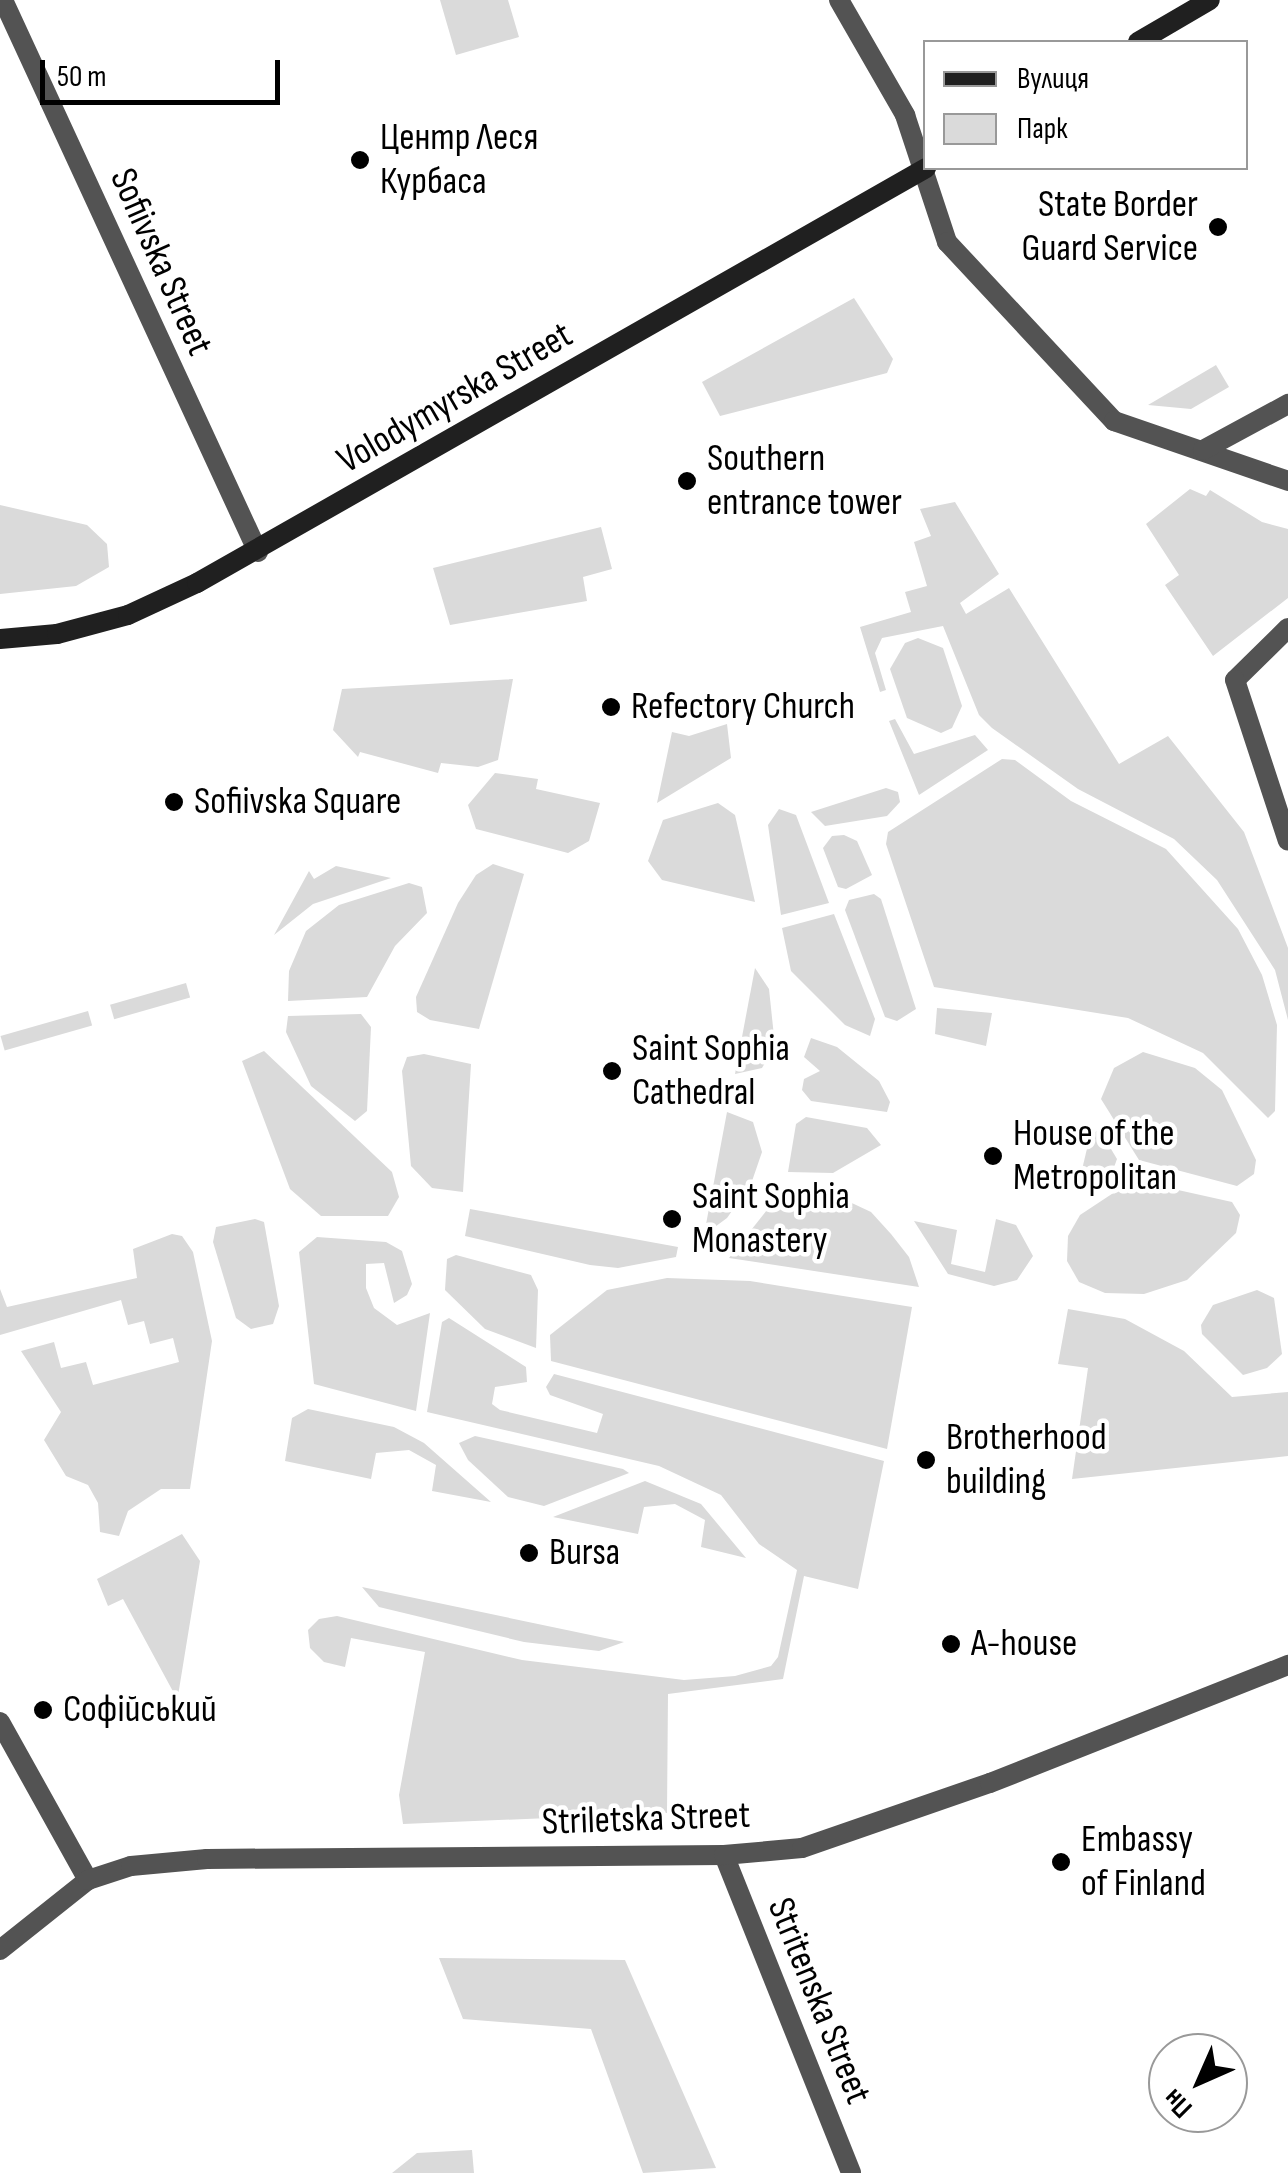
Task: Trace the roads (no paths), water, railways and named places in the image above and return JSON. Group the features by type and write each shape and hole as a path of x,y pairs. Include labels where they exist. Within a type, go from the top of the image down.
{"main road":[{"path":"1141,40 1210,0"},
{"name":"Volodymyrska Street","path":"0,638 57,634 128,615 258,552 923,170"}],"street":[{"name":"Sofiivska Street","path":"3,0 258,552"},
{"path":"839,0 905,115 923,166"},
{"path":"924,170 947,242 1114,421 1288,481"},
{"path":"1203,450 1288,404"},
{"path":"1288,628 1235,680 1288,842"},
{"name":"Striletska Street","path":"0,1950 88,1880 131,1866 207,1859 724,1855 802,1848 990,1783 1288,1664"},
{"path":"0,1722 88,1880"},
{"name":"Stritenska Street","path":"724,1855 851,2173"}],"place":[{"name":"Центр Леся Курбаса","path":"360,160"},
{"name":"State Border Guard Service","path":"1218,227"},
{"name":"Southern entrance tower","path":"687,481"},
{"name":"Refectory Church","path":"611,707"},
{"name":"Sofiivska Square","path":"174,802"},
{"name":"Saint Sophia Cathedral","path":"612,1071"},
{"name":"House of the Metropolitan","path":"993,1156"},
{"name":"Saint Sophia Monastery","path":"672,1219"},
{"name":"Brotherhood building","path":"926,1460"},
{"name":"Bursa","path":"529,1553"},
{"name":"A-house","path":"951,1644"},
{"name":"Софійський","path":"43,1710"},
{"name":"Embassy of Finland","path":"1061,1862"}]}
